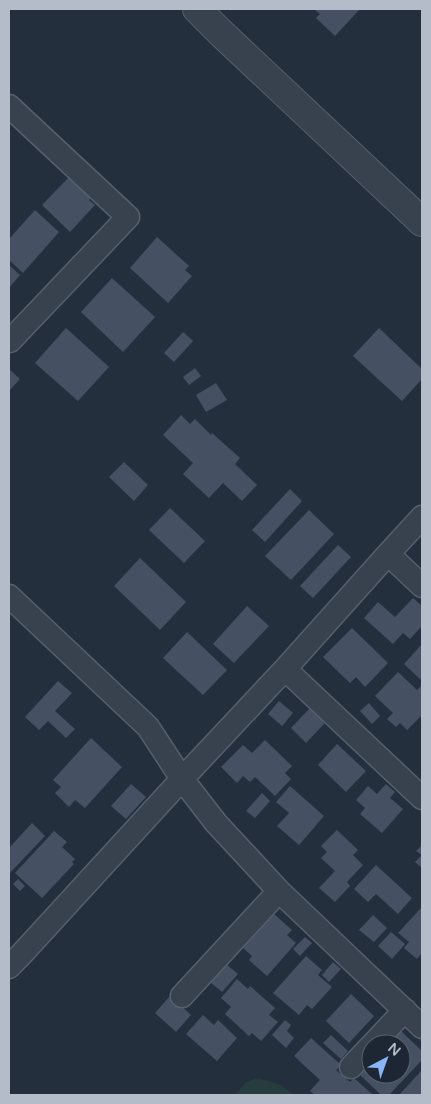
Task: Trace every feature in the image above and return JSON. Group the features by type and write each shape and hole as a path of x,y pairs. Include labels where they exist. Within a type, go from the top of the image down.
{"street":[{"path":"197,9 422,222"},
{"path":"9,106 128,217 10,341"},
{"path":"9,967 285,669 422,517"},
{"path":"388,554 422,586"},
{"path":"9,596 148,727 182,779 216,823 279,891 422,1027"},
{"path":"285,669 422,798"},
{"path":"182,996 279,891"},
{"path":"382,1034 405,1010"},
{"path":"352,1067 361,1057"}],"green space":[{"path":"258,1078 281,1085 294,1095 235,1095 246,1082"}],"building":[{"path":"314,9 360,9 335,36 316,18 320,14"},
{"path":"70,176 92,197 89,200 95,205 70,232 42,205"},
{"path":"35,210 59,232 23,273 9,260 9,239"},
{"path":"157,237 189,266 185,270 192,276 168,303 130,268"},
{"path":"9,265 20,275 9,288"},
{"path":"112,278 155,317 123,352 81,312"},
{"path":"66,328 109,367 78,401 35,363"},
{"path":"379,328 422,369 422,379 402,401 353,356"},
{"path":"183,332 193,341 174,362 164,353"},
{"path":"195,368 201,376 189,385 183,377"},
{"path":"9,369 20,379 9,391"},
{"path":"216,383 227,400 206,412 196,395"},
{"path":"181,415 190,424 195,419 211,435 212,433 240,458 235,464 257,485 242,501 223,483 209,498 183,474 193,463 163,435"},
{"path":"124,462 148,485 134,501 109,477"},
{"path":"290,489 302,501 265,542 252,530"},
{"path":"170,508 205,541 184,563 149,530"},
{"path":"309,510 334,534 291,580 265,556"},
{"path":"338,545 351,557 313,598 300,586"},
{"path":"140,558 186,602 160,630 114,586"},
{"path":"413,598 422,606 422,626 410,639 403,633 393,644 364,618 378,602 395,617"},
{"path":"247,606 269,626 234,663 213,644"},
{"path":"352,628 388,663 365,687 356,677 350,683 323,657"},
{"path":"187,632 227,670 203,695 163,658"},
{"path":"422,644 422,681 404,664"},
{"path":"398,672 417,690 422,687 422,715 407,730 400,723 396,727 387,719 393,713 375,696"},
{"path":"58,681 72,693 55,711 75,729 66,738 48,721 39,730 25,717"},
{"path":"279,701 293,713 282,726 268,714"},
{"path":"369,703 380,716 372,724 360,711"},
{"path":"310,708 325,723 306,743 291,728"},
{"path":"91,738 122,767 85,808 75,800 69,807 55,793 61,787 53,780"},
{"path":"265,740 292,766 285,773 291,779 275,796 255,777 250,782 243,776 237,783 221,767 243,745 252,753"},
{"path":"337,744 366,771 346,792 318,765"},
{"path":"131,784 146,797 126,819 111,806"},
{"path":"386,784 395,792 390,798 403,809 382,833 360,814 365,808 356,800 368,786 377,794"},
{"path":"290,786 324,816 299,845 277,826 289,813 276,802"},
{"path":"262,793 270,801 255,818 246,811"},
{"path":"32,823 45,836 9,874 9,848"},
{"path":"337,830 358,850 353,855 363,865 347,882 350,886 335,902 319,888 335,871 321,858 327,852 321,846"},
{"path":"54,831 67,842 62,847 75,859 72,862 74,864 42,898 15,873"},
{"path":"422,845 422,855 416,851"},
{"path":"422,855 422,868 415,862"},
{"path":"376,865 412,898 398,914 376,894 368,902 354,889"},
{"path":"18,879 25,886 20,891 13,884"},
{"path":"421,908 422,953 417,959 404,948 409,942 398,933"},
{"path":"274,914 292,930 287,935 296,943 267,976 249,960 252,956 243,948"},
{"path":"373,915 387,928 374,942 359,930"},
{"path":"391,932 405,944 392,959 378,946"},
{"path":"305,937 312,943 300,956 293,949"},
{"path":"306,956 322,970 318,975 332,987 312,1009 307,1005 299,1015 273,993"},
{"path":"333,962 341,969 329,982 322,975"},
{"path":"226,964 238,974 222,992 210,982"},
{"path":"237,979 248,989 250,986 275,1008 269,1015 278,1022 261,1041 252,1033 249,1036 225,1014 231,1007 221,998"},
{"path":"351,994 374,1016 349,1043 326,1021"},
{"path":"170,996 191,1015 176,1032 155,1013"},
{"path":"203,1015 214,1025 218,1020 237,1038 217,1061 186,1034"},
{"path":"285,1020 291,1025 287,1031 294,1038 286,1048 272,1035"},
{"path":"400,1030 404,1034 396,1034"},
{"path":"331,1035 348,1051 341,1059 323,1043"},
{"path":"311,1038 341,1065 336,1070 350,1082 354,1078 373,1095 315,1095 310,1091 320,1080 294,1056"},
{"path":"411,1040 422,1051 422,1060 411,1072"},
{"path":"422,1070 422,1095 399,1095 411,1084"},
{"path":"369,1084 399,1084 389,1095 381,1095"}]}
